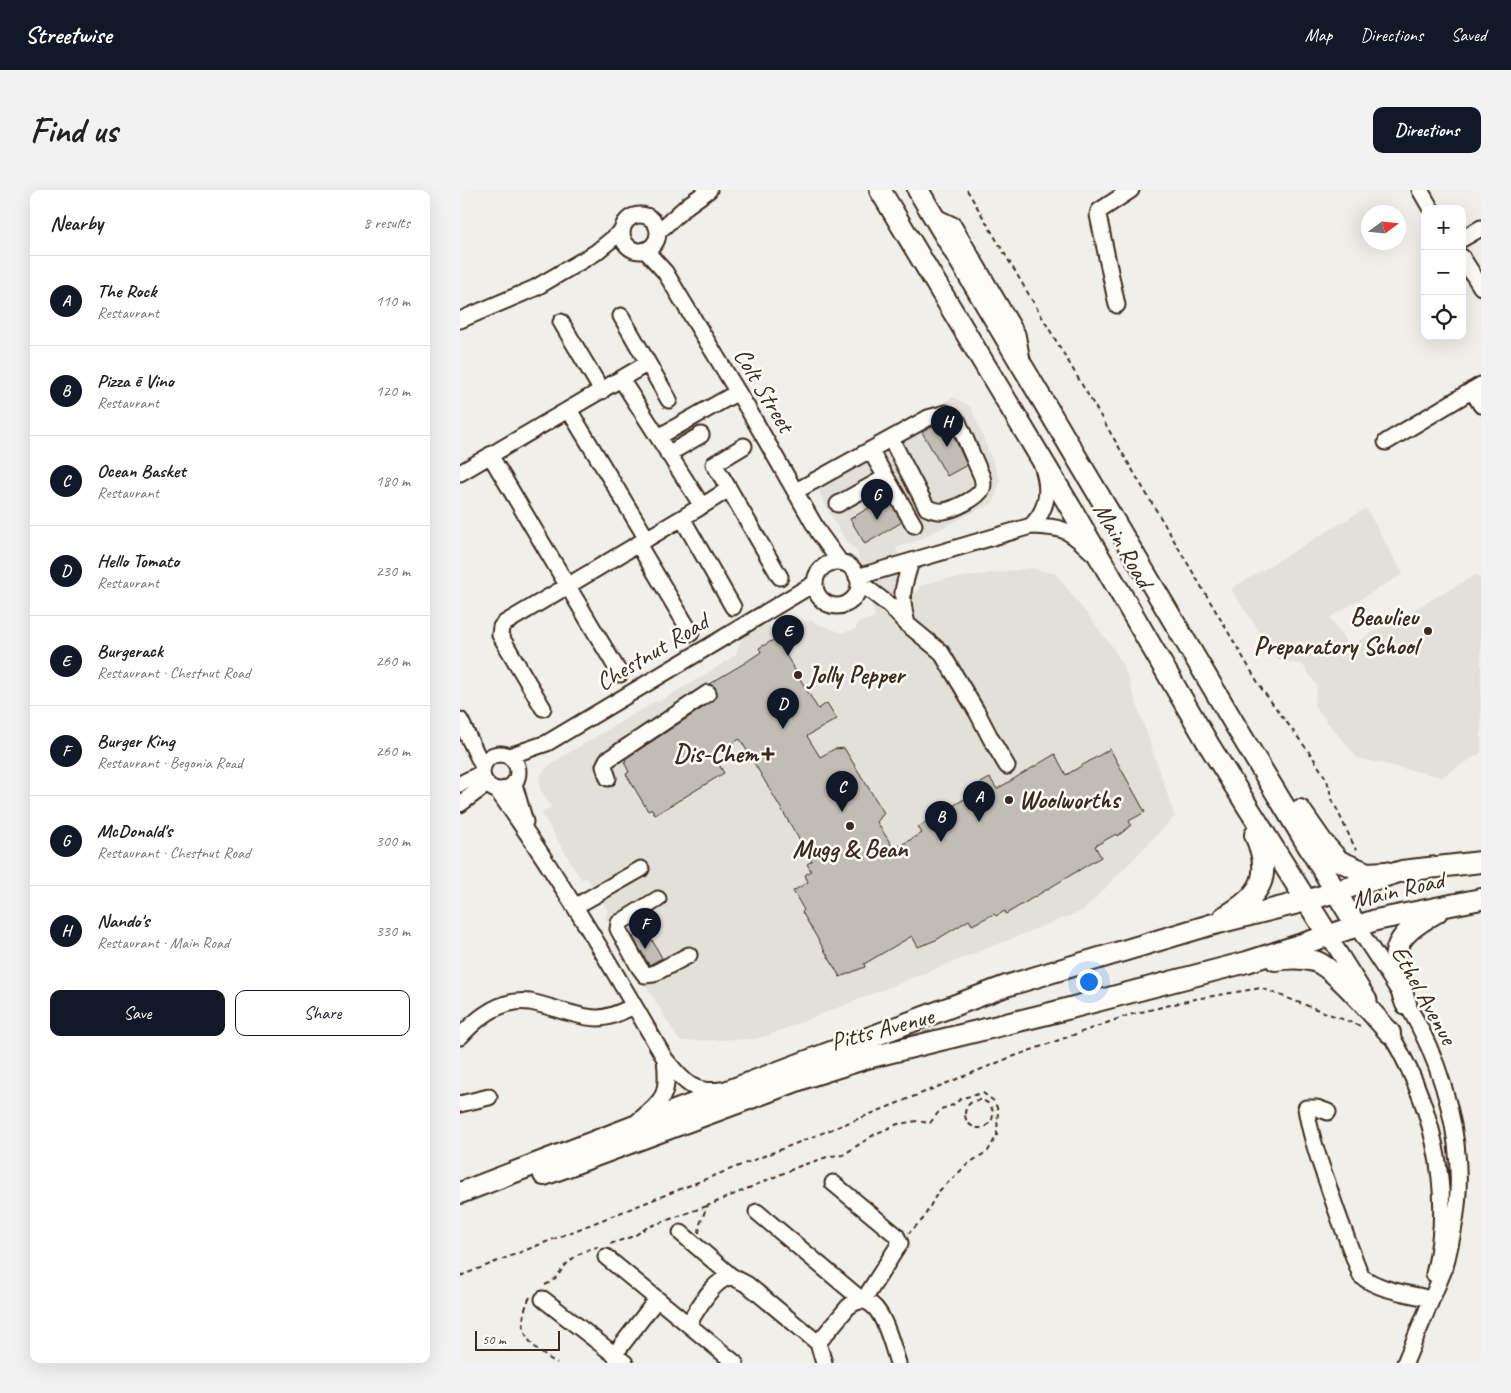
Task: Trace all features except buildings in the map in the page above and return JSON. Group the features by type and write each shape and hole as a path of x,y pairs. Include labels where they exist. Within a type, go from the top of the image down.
{"main road":[{"name":"Main Road","path":"918,190 1335,892"},
{"name":"Main Road","path":"880,192 1040,457 1209,745 1306,901 1402,871 1481,862"},
{"path":"1244,740 1339,861 1366,873 1402,871"},
{"path":"1209,745 1241,800 1261,848 1264,864 1262,879 1251,898 1238,909 1210,925"},
{"path":"1335,892 1356,925"},
{"name":"Main Road","path":"1328,935 1356,925 1481,899"},
{"path":"1306,901 1328,935"},
{"name":"Pitts Avenue","path":"460,1193 632,1126 1006,986 1210,925 1306,901"},
{"path":"1406,1004 1395,971 1395,959 1400,941 1415,925 1454,904"},
{"name":"Pitts Avenue","path":"460,1206 819,1073 867,1058 1042,1016 1247,962 1328,935"},
{"path":"1247,962 1292,958 1307,959 1323,964 1334,973 1390,1033"}],"street":[{"path":"595,253 648,243 688,205 709,190"},
{"path":"1117,305 1098,215 1100,211 1131,190"},
{"path":"1420,190 1429,205"},
{"path":"460,320 535,288 595,253 622,231 631,217 647,216 688,205"},
{"path":"647,216 656,223 648,243"},
{"path":"1466,237 1481,228"},
{"path":"622,231 625,241 648,243"},
{"name":"Colt Street","path":"648,243 820,533 840,562"},
{"path":"1466,264 1481,287"},
{"path":"621,316 669,400"},
{"path":"561,322 602,391"},
{"path":"460,473 648,363"},
{"path":"621,379 702,506"},
{"path":"1386,442 1477,387 1481,405"},
{"path":"658,437 738,392"},
{"path":"569,410 691,633"},
{"path":"796,491 915,425 936,415 946,414 958,422 982,477 984,485 981,492 973,498 943,512 928,508 891,439"},
{"path":"668,454 702,435"},
{"path":"744,446 714,464 780,577"},
{"path":"870,450 914,525"},
{"path":"490,455 620,674"},
{"path":"1031,526 1045,507 1048,494 1046,477 1040,457"},
{"path":"838,504 886,477"},
{"path":"543,708 500,635 500,631 505,624 728,489"},
{"path":"682,518 733,607"},
{"path":"857,585 910,562 1031,526 1056,527 1065,530 1101,562"},
{"name":"Colt Street","path":"818,583 820,533"},
{"path":"833,562 840,562 853,569 857,585 850,601 837,606 824,602 818,583 833,562"},
{"path":"907,624 902,601 902,589 910,562"},
{"name":"Chestnut Road","path":"502,756 547,743 782,602 818,583"},
{"path":"857,585 889,605 907,624 941,652 1008,766"},
{"path":"608,778 604,766 606,760 708,693"},
{"path":"460,720 502,756 517,765 516,778 528,833"},
{"path":"460,720 487,778 528,833 576,906 665,1059 686,1082 699,1090 714,1091 737,1088"},
{"name":"Chestnut Road","path":"516,778 547,743"},
{"path":"462,798 487,778 490,757 502,756"},
{"path":"460,784 487,778 509,788 516,778"},
{"path":"576,906 642,868"},
{"path":"658,899 620,922 618,929 639,967 646,975 652,974 689,955"},
{"name":"Ethel Avenue","path":"1356,925 1420,1027 1446,1097 1456,1142 1458,1166 1457,1200 1449,1252 1445,1267 1405,1363"},
{"name":"Ethel Avenue","path":"1328,935 1390,1033 1422,1100 1433,1135 1442,1190 1442,1224 1436,1264 1421,1324"},
{"path":"460,1038 472,1023 500,1006 515,1002 530,1002 584,1017 598,1018 610,1016 634,1006"},
{"path":"632,1126 650,1112 665,1093 667,1082 665,1059"},
{"path":"460,1104 489,1097"},
{"path":"1328,1112 1317,1108 1306,1108 1308,1126 1348,1243 1362,1276 1369,1282 1387,1289 1427,1298"},
{"path":"818,1343 848,1307 863,1301 900,1243 896,1235 833,1183"},
{"path":"756,1212 863,1301 872,1305 882,1317 898,1363"},
{"path":"681,1233 731,1276 748,1285 818,1343 824,1363"},
{"path":"604,1249 657,1299 735,1363"},
{"path":"688,1324 716,1284 731,1276"},
{"path":"539,1292 619,1359 657,1299"}],"path":[{"path":"967,190 1263,691 1312,756 1327,780 1332,800 1366,873"},
{"path":"460,1276 1009,1058 1129,1015 1261,988 1367,1028"},
{"path":"976,1094 977,1100"},
{"path":"557,1363 529,1344 522,1323 525,1307 539,1292 554,1281 565,1266 578,1255 590,1248 604,1249 634,1236 648,1227 707,1206 800,1166 830,1156 843,1155 875,1134 898,1124 917,1121 930,1123 941,1109 953,1105 962,1098 983,1094 994,1101 998,1110 997,1135 988,1151 969,1163 938,1192 923,1219 900,1243"},
{"path":"982,1100 993,1110 992,1120 990,1124 981,1129 972,1126 968,1123 965,1114 966,1109 972,1102 982,1100"},
{"path":"992,1120 998,1122"},
{"path":"698,1248 700,1224 707,1206"}],"shaded area":[{"path":"953,397 971,407 1000,480 994,502 918,540 896,548 916,594 920,586 939,580 1031,568 1056,574 1114,649 1125,670 1175,816 1084,910 769,1035 755,1039 681,1041 678,1039 605,917 608,912 604,905 587,878 581,879 541,813 551,807 540,789 540,776 545,769 565,755 736,655 739,644 745,635 767,622 775,638 782,627 795,619 811,621 842,633 856,629 857,623 875,617 856,549 849,545 831,516 808,470 820,470"},
{"name":"Beaulieu Preparatory School","path":"1366,508 1403,574 1330,617 1349,646 1477,574 1481,581 1481,753 1442,777 1357,758 1314,706 1317,686 1303,665 1278,660 1231,589"}],"place":[{"name":"Nando's","path":"947,447"},
{"name":"McDonald's","path":"877,520"},
{"name":"Beaulieu Preparatory School","path":"1428,631"},
{"name":"Burgerack","path":"788,656"},
{"name":"Jolly Pepper","path":"798,675"},
{"name":"Hello Tomato","path":"783,729"},
{"name":"Dis-Chem","path":"768,754"},
{"name":"Woolworths","path":"1009,800"},
{"name":"Ocean Basket","path":"842,812"},
{"name":"The Rock","path":"979,822"},
{"name":"Mugg & Bean","path":"850,826"},
{"name":"Pizza ē Vino","path":"941,842"},
{"name":"Burger King","path":"645,949"}]}
